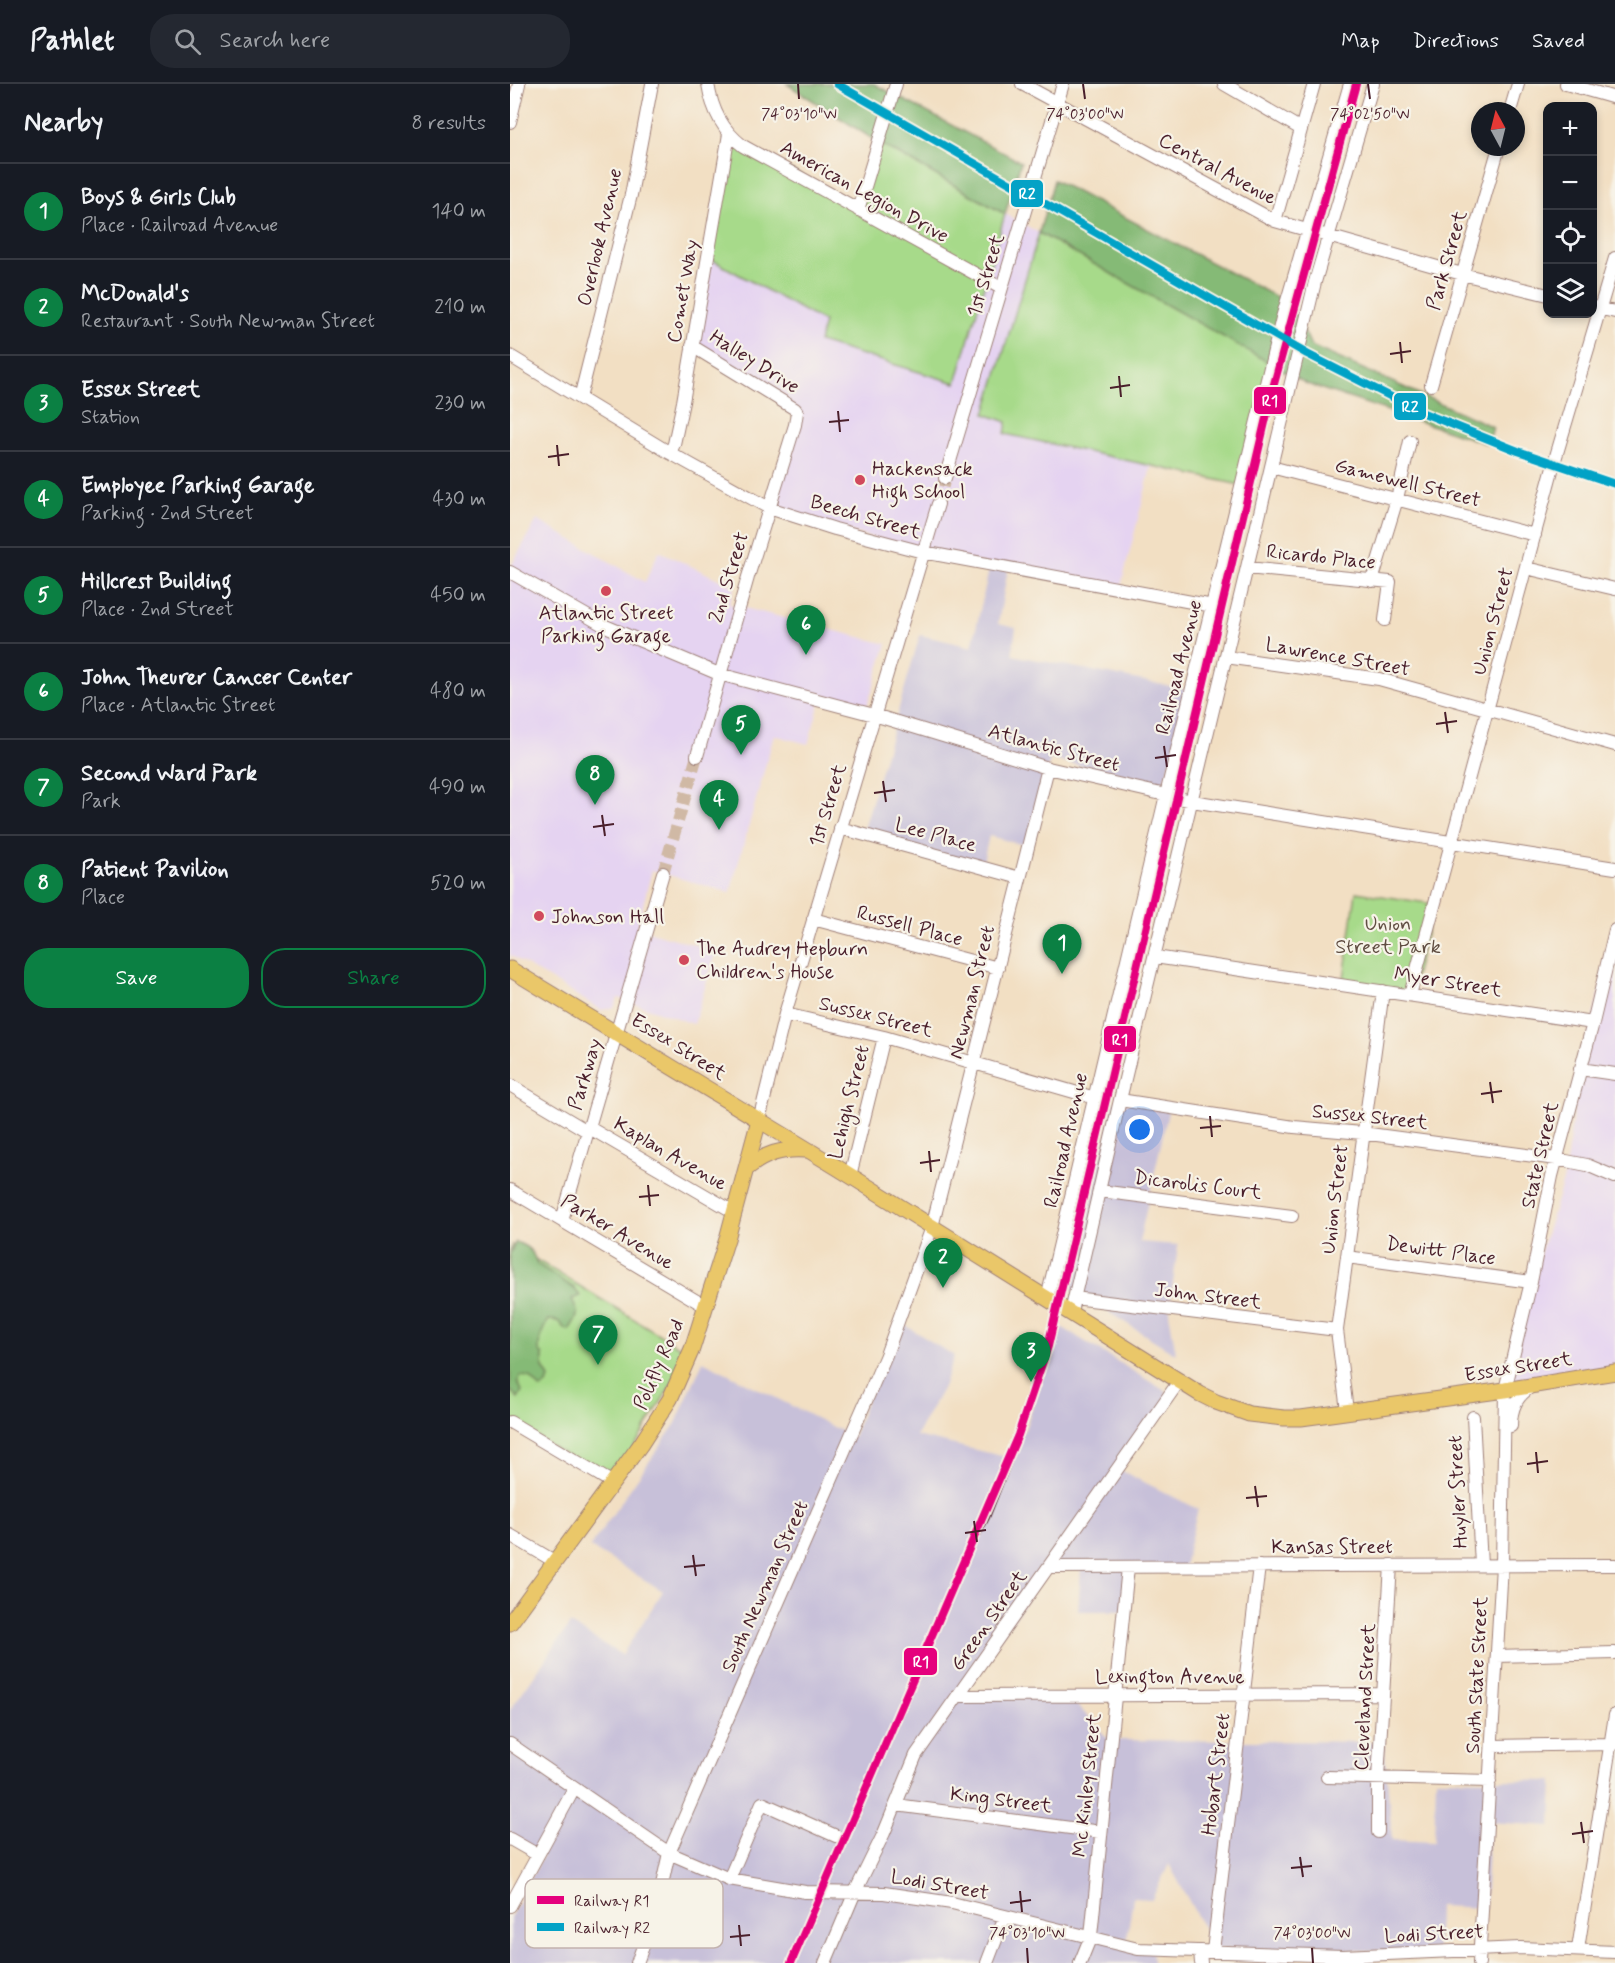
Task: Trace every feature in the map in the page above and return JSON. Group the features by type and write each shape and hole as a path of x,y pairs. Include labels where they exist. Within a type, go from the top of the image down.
{"main road":[{"name":"Essex Street","path":"510,969 617,1032 1047,1298 1073,1305 1180,1380 1216,1402 1249,1414 1292,1418 1505,1390 1615,1372"},
{"name":"Polifly Road","path":"510,1623 657,1422 670,1399 690,1353 705,1306 759,1120"},
{"path":"746,1169 774,1151 808,1150"}],"street":[{"path":"510,122 519,84"},
{"name":"Overlook Avenue","path":"580,398 631,195 652,84"},
{"name":"American Legion Drive","path":"708,84 716,114 729,134 742,146 1001,288"},
{"path":"858,210 896,84"},
{"name":"Central Avenue","path":"1022,84 1275,221 1462,274 1543,294"},
{"name":"1st Street","path":"945,478 1063,84"},
{"path":"1224,84 1301,129"},
{"path":"1275,221 1314,84"},
{"name":"Railroad Avenue","path":"1047,1298 1282,318 1350,84"},
{"path":"1073,1305 1316,282 1373,84"},
{"path":"1513,102 1518,84"},
{"path":"1566,84 1615,98"},
{"name":"Comet Way","path":"670,453 674,444 729,134"},
{"name":"Park Street","path":"1431,385 1496,156"},
{"name":"Union Street","path":"1597,305 1615,258"},
{"path":"1597,308 1615,312"},
{"name":"Union Street","path":"1410,995 1593,318"},
{"name":"Halley Drive","path":"692,346 796,410"},
{"name":"Beech Street","path":"510,356 670,453 770,508 923,552 1213,606"},
{"name":"2nd Street","path":"697,756 719,674 795,425 796,410"},
{"path":"1372,581 1397,499 1410,441"},
{"name":"Gamewell Street","path":"1271,467 1535,535"},
{"name":"1st Street","path":"759,1120 785,1014 938,504"},
{"name":"Ricardo Place","path":"1247,568 1390,582 1385,620"},
{"path":"1526,568 1615,589"},
{"name":"Atlantic Street","path":"510,572 603,625 719,674 874,715 1048,768 1192,801 1615,868"},
{"name":"Lawrence Street","path":"1226,657 1379,679 1615,745"},
{"name":"Newman Street","path":"932,1227 1048,768"},
{"name":"Lee Place","path":"840,828 1020,878"},
{"path":"617,1032 663,873"},
{"name":"Russell Place","path":"813,919 998,968"},
{"name":"State Street","path":"1505,1390 1531,1282 1556,1159 1615,931"},
{"name":"Myer Street","path":"1155,957 1593,1023"},
{"name":"Union Street","path":"1347,1411 1337,1330 1383,991"},
{"name":"Sussex Street","path":"785,1014 884,1037 1095,1098"},
{"name":"Parkway","path":"562,1220 617,1032"},
{"name":"Lehigh Street","path":"850,1176 884,1037"},
{"path":"1580,1069 1615,1074"},
{"name":"Kaplan Avenue","path":"510,1085 734,1212"},
{"name":"Sussex Street","path":"1120,1100 1294,1127 1362,1133 1556,1159 1587,1166 1615,1177"},
{"name":"Parker Avenue","path":"510,1190 705,1306"},
{"name":"Dicarolis Court","path":"1100,1191 1292,1216"},
{"name":"South Newman Street","path":"663,1879 669,1853 886,1355 932,1227"},
{"name":"Dewitt Place","path":"1347,1257 1531,1282"},
{"name":"John Street","path":"1073,1305 1337,1330"},
{"name":"Green Street","path":"825,1963 916,1755 1180,1380"},
{"path":"1504,1444 1511,1428 1516,1401 1533,1385"},
{"name":"South State Street","path":"1479,1963 1502,1565 1505,1390"},
{"name":"Huyler Street","path":"1473,1417 1481,1565"},
{"path":"510,1422 613,1483"},
{"path":"510,1535 554,1561"},
{"name":"Kansas Street","path":"1050,1567 1615,1564"},
{"name":"Hobart Street","path":"1214,1951 1259,1566"},
{"name":"Cleveland Street","path":"1378,1832 1378,1778 1391,1566"},
{"name":"Mc Kinley Street","path":"1080,1963 1091,1936 1128,1567"},
{"path":"1497,1656 1615,1653"},
{"name":"Lexington Avenue","path":"958,1696 1383,1694"},
{"path":"1578,1949 1613,1744 1615,1715"},
{"name":"Lodi Street","path":"510,1744 669,1853 729,1879 805,1892 884,1893 952,1903 1138,1949 1200,1957 1214,1951 1284,1958 1344,1959 1480,1950 1578,1949 1600,1957 1615,1952"},
{"path":"1492,1746 1613,1744"},
{"path":"1327,1777 1490,1781"},
{"path":"510,1906 574,1789"},
{"path":"729,1879 762,1803 836,1836"},
{"name":"King Street","path":"896,1805 1101,1832"},
{"path":"510,1839 538,1855"},
{"path":"987,1963 1005,1916"},
{"name":"South Newman Street","path":"637,1963 642,1948"}],"shaded area":[{"path":"729,134 858,210 879,143 1276,366 1245,486 1151,467 1120,590 923,552 769,508 798,410 692,346"},
{"path":"537,520 645,582 659,551 735,587 729,604 887,644 867,706 822,695 808,744 774,735 730,893 652,870 637,928 716,951 694,1024 618,998 614,1008 601,1010 510,955 510,568"},
{"path":"990,565 1008,569 998,624 1016,628 1012,655 1195,691 1163,784 1050,759 1028,846 989,836 982,866 863,833 920,635 972,647"},
{"path":"1615,930 1615,1372 1505,1390 1531,1282 1564,1178 1580,1069"},
{"path":"1114,1101 1169,1108 1139,1242 1178,1245 1169,1313 1176,1354 1071,1289"},
{"path":"897,1320 954,1356 943,1387 916,1436 1006,1457 1025,1429 1060,1326 1170,1394 1120,1470 1198,1509 1184,1567 1130,1567 1124,1611 1078,1611 1081,1568 1049,1569 961,1694 1069,1696 1109,1740 1384,1742 1392,1840 1434,1842 1436,1779 1553,1781 1551,1826 1489,1822 1485,1908 1438,1906 1437,1951 1215,1949 1169,1864 1152,1899 1133,1898 1126,1946 1152,1947 1153,1963 510,1963 510,1918 525,1890 525,1948 723,1948 723,1879 531,1879 543,1856 510,1835 510,1710 570,1624 622,1655 663,1591 590,1547 676,1423 703,1361 853,1437"}],"green space":[{"path":"787,84 874,84 1021,162 1005,214 879,143"},
{"path":"730,137 860,207 879,143 1005,214 956,383 819,342 824,322 709,258"},
{"path":"1054,180 1292,305 1311,346 1493,427 1488,444 1307,384 1039,233"},
{"path":"1039,233 1276,366 1245,486 1005,434 1007,422 985,414"},
{"name":"Union Street Park","path":"1356,892 1434,904 1410,995 1343,985"},
{"path":"516,1242 530,1250 537,1264 574,1288 580,1296 572,1299 577,1315 569,1330 558,1321 549,1320 543,1331 539,1351 543,1355 543,1368 549,1378 547,1384 541,1389 530,1377 520,1376 518,1382 522,1391 518,1398 510,1390 510,1253"},
{"path":"512,1245 690,1353 613,1483 510,1422 510,1252"}],"tunnel":[{"path":"938,504 945,478"},
{"path":"663,873 697,756"}],"railway":[{"path":"837,84 1307,354 1421,412 1518,451 1615,484"},
{"path":"949,1597 989,1518 1022,1436 1051,1348"}],"rail line":[{"name":"R2","path":"837,84 1307,354 1421,412 1518,451 1615,484"},
{"name":"R1","path":"791,1963 1018,1435 1048,1346 1274,384 1356,84"}],"place":[{"name":"Hackensack High School","path":"860,480"},
{"name":"Atlantic Street Parking Garage","path":"606,591"},
{"name":"John Theurer Cancer Center","path":"806,655"},
{"name":"Hillcrest Building","path":"741,755"},
{"name":"Patient Pavilion","path":"595,805"},
{"name":"Employee Parking Garage","path":"719,830"},
{"name":"Johnson Hall","path":"539,916"},
{"name":"The Audrey Hepburn Children's House","path":"684,960"},
{"name":"Boys & Girls Club","path":"1062,974"},
{"name":"McDonald's","path":"943,1288"},
{"name":"Second Ward Park","path":"598,1365"},
{"name":"Essex Street","path":"1031,1382"}]}
